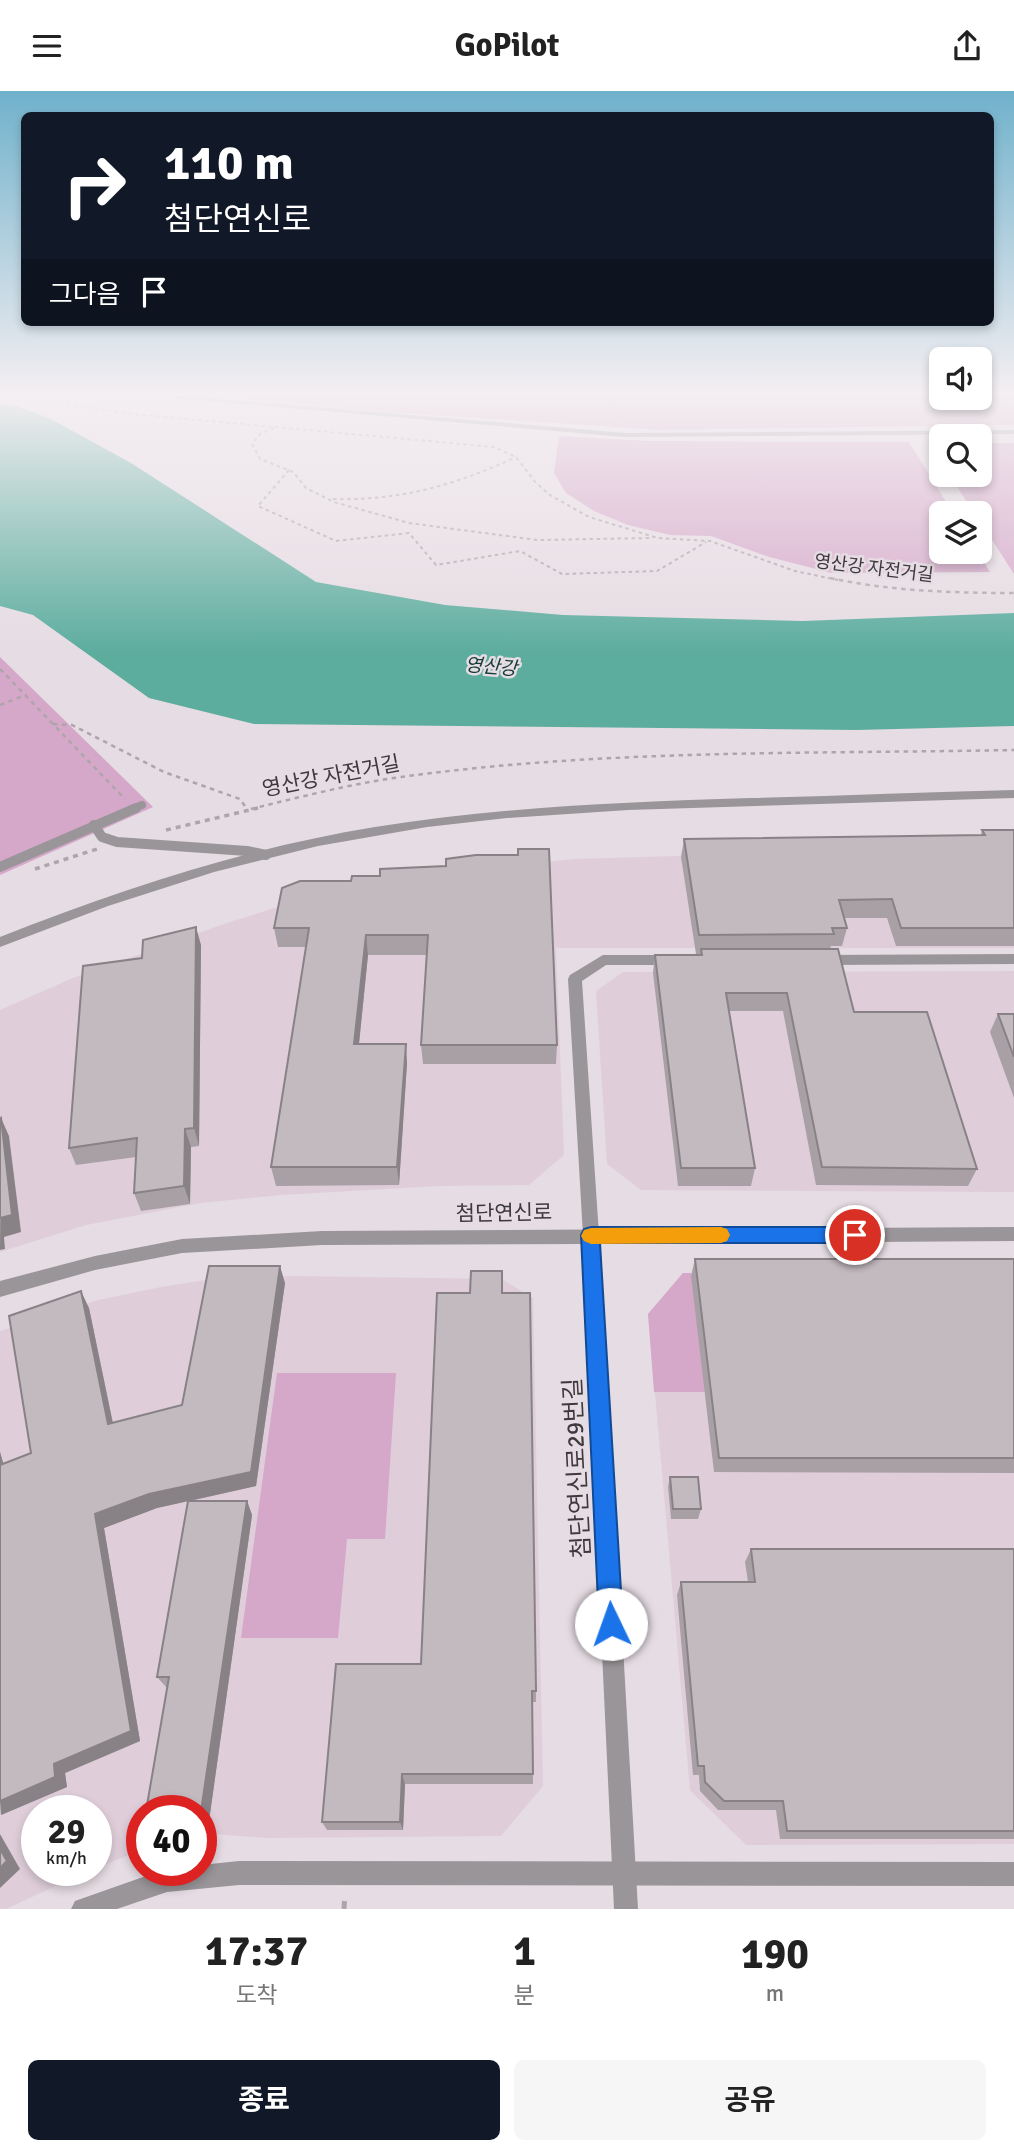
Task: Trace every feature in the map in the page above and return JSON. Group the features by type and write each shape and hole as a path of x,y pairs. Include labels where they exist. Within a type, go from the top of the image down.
{"street":[{"path":"0,942 73,912 266,855 329,840 427,823 587,807 1014,794"},
{"path":"808,960 1014,959"},
{"name":"첨단연신로29번길","path":"626,1909 575,979 603,960 685,960"},
{"name":"첨단연신로","path":"0,1289 95,1263 182,1246 323,1238 1014,1234"},
{"path":"83,1909 167,1880 239,1873 1014,1874"}],"lane":[{"path":"0,867 138,807"},
{"path":"94,825 102,837 117,842 247,851 266,855"}],"path":[{"path":"280,481 258,506 336,541 409,533 436,565 520,551 562,574 657,571 708,541"},
{"path":"299,481 306,488 328,499 387,519 486,535 560,541 658,538"},
{"path":"328,499 360,500 427,492 465,481"},
{"name":"영산강 자전거길","path":"535,481 569,507 615,527 658,538 708,541 795,571 851,583 971,593 1014,593"},
{"path":"0,669 138,807"},
{"path":"0,705 26,695"},
{"path":"53,724 72,725 164,772 214,788 240,800 247,809"},
{"name":"영산강 자전거길","path":"156,833 247,809 398,777 514,764 696,756 1014,750"},
{"path":"32,870 117,842"}],"shaded area":[{"path":"559,481 929,481 929,487 937,487 946,501 929,501 929,564 985,564 990,572 832,573 769,557 711,536 670,535 628,525 594,511 566,493"},
{"path":"992,481 1014,481 1014,574 992,540 992,501 966,501 957,487 992,487"},
{"path":"0,657 153,807 0,875"},
{"path":"1014,846 1014,948 556,948 564,1155 529,1185 439,1186 281,1195 201,1203 86,1225 0,1252 0,1010 73,978 227,923 342,887 430,874 575,859"},
{"path":"1014,971 1014,1192 641,1190 607,1164 596,991 623,972"},
{"path":"683,1273 1014,1273 1014,1844 746,1845 690,1790 648,1314"},
{"path":"683,1273 691,1273 705,1392 654,1392 648,1314"},
{"path":"294,1276 502,1279 533,1298 543,1786 501,1836 266,1838 217,1834 217,1795 126,1795 126,1856 112,1862 112,1795 21,1795 21,1886 56,1886 6,1909 0,1909 0,1331 98,1300 218,1278"},
{"path":"277,1373 396,1373 385,1539 347,1539 338,1638 241,1638"}],"water":[{"name":"영산강","path":"0,481 159,481 316,582 445,605 563,615 803,621 1014,613 1014,726 857,730 254,724 149,698 33,615 0,606"}],"building":[{"path":"982,830 1014,830 1014,928 901,928 892,899 839,900 847,928 832,928 834,934 699,935 684,839 985,835"},
{"path":"518,849 549,849 557,1045 421,1045 428,935 366,935 354,1044 406,1044 397,1167 271,1167 309,928 274,928 282,888 300,881 351,881 352,876 380,876 380,869 446,866 446,859 476,855 518,855"},
{"path":"196,927 194,1128 185,1129 184,1186 134,1193 137,1138 69,1148 83,966 142,958 143,940"},
{"path":"701,949 838,949 854,1012 927,1012 977,1169 822,1167 787,993 726,993 755,1168 681,1168 655,955 702,955"},
{"path":"998,1014 1014,1014 1014,1057"},
{"path":"0,1119 12,1215 0,1218"},
{"path":"695,1259 1014,1259 1014,1458 719,1458"},
{"path":"209,1266 280,1266 251,1472 149,1494 95,1514 131,1731 54,1764 55,1777 0,1801 0,1465 31,1453 9,1316 81,1291 108,1424 182,1405"},
{"path":"471,1271 502,1271 502,1293 530,1293 536,1691 532,1691 533,1774 402,1774 400,1822 322,1822 336,1664 421,1664 437,1293 470,1293"},
{"path":"670,1477 698,1477 701,1509 673,1509"},
{"path":"188,1501 247,1501 203,1795 149,1795 169,1677 157,1677"},
{"path":"751,1549 1014,1549 1014,1831 787,1831 783,1801 724,1801 705,1782 704,1766 698,1766 681,1582 755,1582"},
{"path":"0,1849 7,1861 0,1868"}],"slow traffic":[{"path":"591,1236 721,1235"}],"route":[{"path":"611,1624 591,1235 855,1235"}]}
